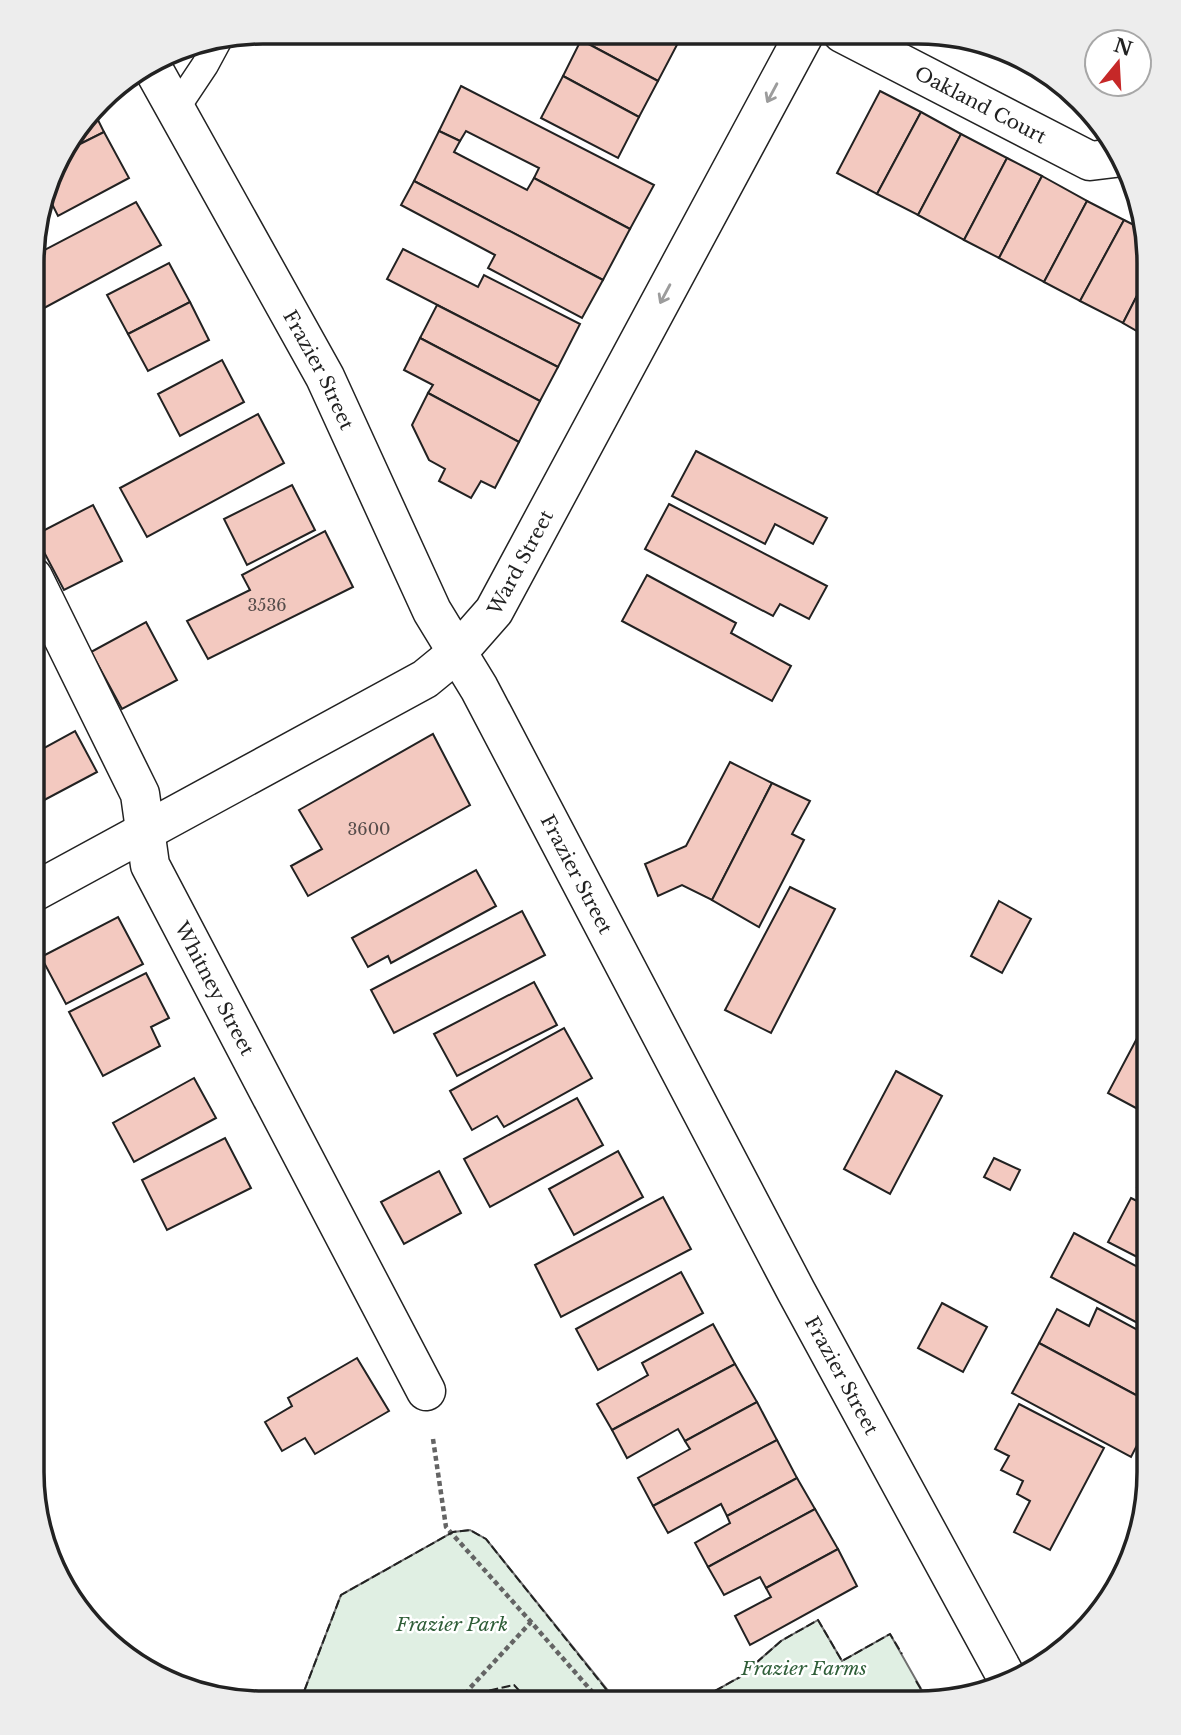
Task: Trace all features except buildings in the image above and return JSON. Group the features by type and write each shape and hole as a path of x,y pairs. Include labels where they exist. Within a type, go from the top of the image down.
{"street":[{"name":"Ward Street","path":"44,886 425,679 458,652 494,611 799,44"},
{"name":"Oakland Court","path":"863,44 1090,161 1111,159"},
{"name":"Frazier Street","path":"155,73 325,377 432,611 479,688 796,1291 1005,1674"},
{"name":"Whitney Street","path":"44,599 140,794 150,865 426,1391"}],"lane":[{"path":"175,110 212,50"}],"path":[{"path":"426,1391 446,1527 591,1691"},
{"path":"468,1691 531,1622"}],"green space":[{"name":"Frazier Park","path":"470,1530 486,1539 608,1691 304,1691 341,1595 453,1532"},
{"name":"Frazier Farms","path":"818,1620 842,1661 890,1634 922,1691 715,1691 740,1677 781,1641"}],"fence":[{"path":"304,1691 341,1595 453,1532 470,1530 486,1539 607,1691"},
{"path":"715,1691 740,1677 781,1641 818,1620 842,1661 890,1634 902,1654"},
{"path":"916,1681 922,1691"},
{"path":"487,1691 514,1685 520,1691"}]}
